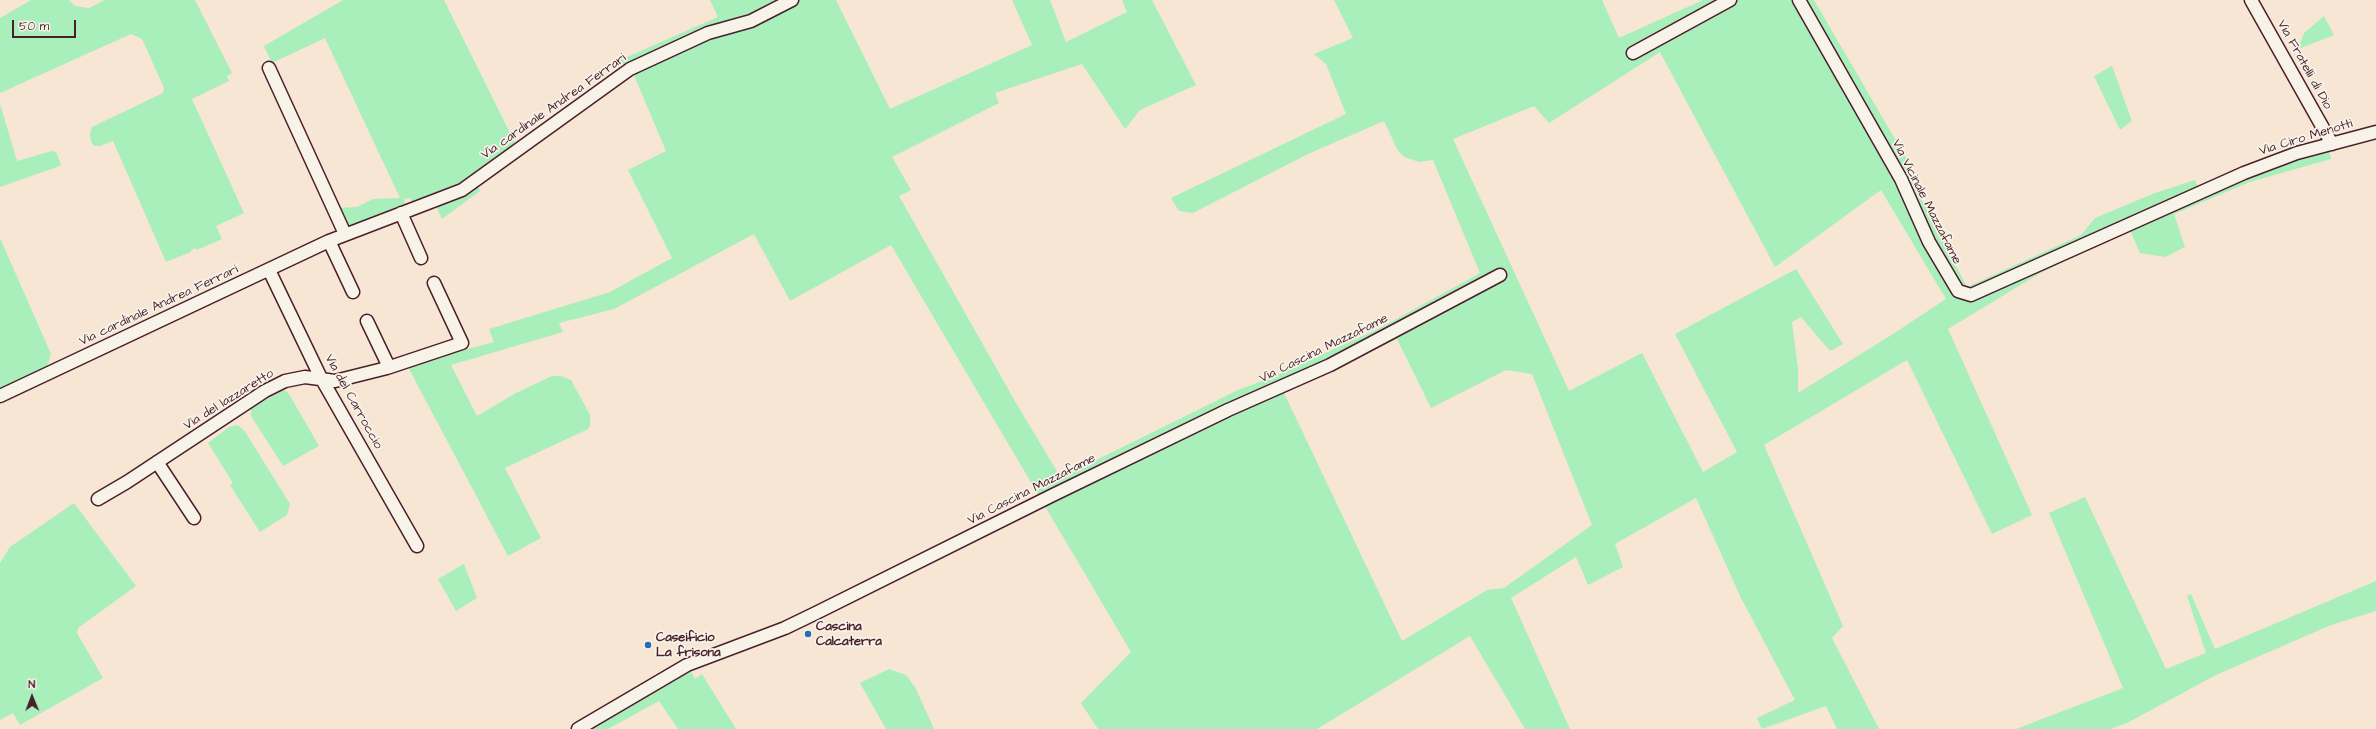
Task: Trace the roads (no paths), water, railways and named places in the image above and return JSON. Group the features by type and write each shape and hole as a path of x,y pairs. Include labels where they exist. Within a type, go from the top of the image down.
{"street":[{"name":"Via cardinale Andrea Ferrari","path":"0,396 329,241 466,187 522,145 630,69 703,36 751,21 792,0"},
{"path":"1633,53 1730,0"},
{"name":"Via Vicinale Mazzafame","path":"1799,0 1901,179 1929,242 1958,291 1972,295 2244,172"},
{"name":"Via Fratelli di Dio","path":"2252,0 2332,144"},
{"path":"269,68 345,234"},
{"name":"Via Ciro Menotti","path":"2244,172 2297,153 2376,132"},
{"path":"400,213 422,258"},
{"path":"329,241 353,292"},
{"name":"Via del Carroccio","path":"269,270 322,379 417,546"},
{"name":"Via Cascina Mazzafame","path":"578,729 687,665 785,628 1228,410 1330,364 1500,275"},
{"name":"Via del lazzaretto","path":"98,499 277,384 298,378 336,381 389,367 462,343 434,282"},
{"path":"367,321 389,367"},
{"path":"157,462 194,518"}],"place":[{"name":"Cascina Calcaterra","path":"808,634"},
{"name":"Caseificio La frisona","path":"648,645"}]}
